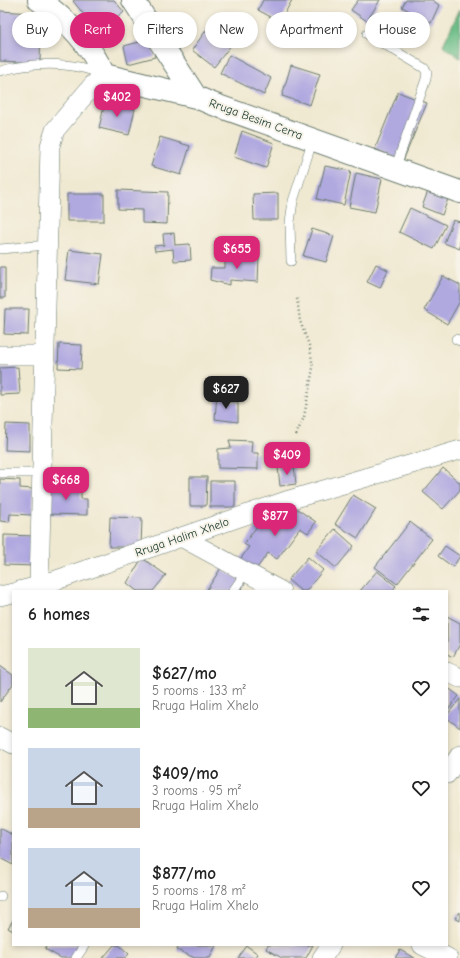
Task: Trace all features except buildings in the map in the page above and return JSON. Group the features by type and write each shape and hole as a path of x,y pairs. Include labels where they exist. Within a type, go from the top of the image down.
{"street":[{"path":"39,0 50,8 76,33 97,60 104,76"},
{"name":"Rruga Besim Cerra","path":"133,0 196,97 460,192"},
{"path":"104,76 196,97"},
{"path":"39,586 50,146 55,130 93,85 104,76"},
{"path":"0,355 45,355"},
{"name":"Rruga Halim Xhelo","path":"23,590 39,586 289,500 460,450"},
{"path":"181,537 279,590"},
{"path":"0,596 12,593"},
{"path":"448,672 460,678"},
{"path":"0,737 12,743"},
{"path":"448,773 460,755"},
{"path":"322,958 330,946"},
{"path":"424,946 446,958"}],"lane":[{"path":"390,48 424,68 427,72 426,79 395,168"},
{"path":"0,71 30,65 57,65 84,68 104,76"},
{"name":"Rruga Besim Cerra","path":"291,261 290,222 293,201 312,139"},
{"path":"0,249 48,245"},
{"path":"0,473 42,473"},
{"path":"234,590 246,572"},
{"path":"76,958 84,946"}],"path":[{"path":"296,435 304,418 313,368 310,348 300,321 297,298"}],"green space":[{"path":"460,9 460,58 443,45"}]}
